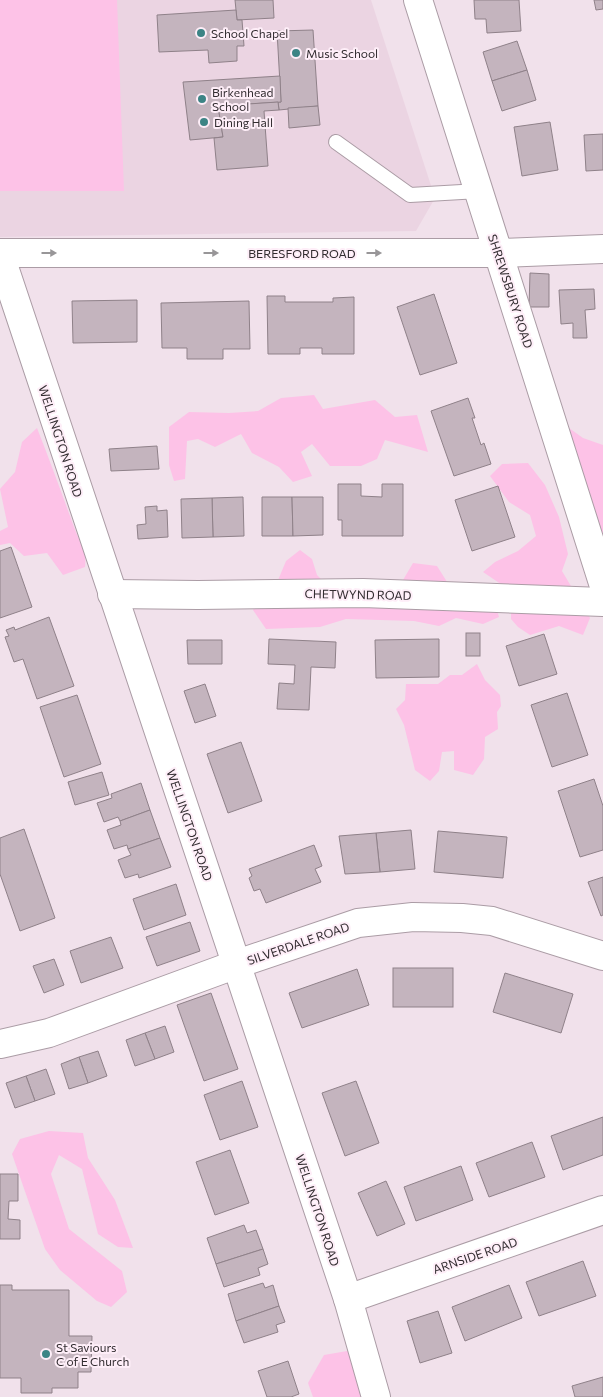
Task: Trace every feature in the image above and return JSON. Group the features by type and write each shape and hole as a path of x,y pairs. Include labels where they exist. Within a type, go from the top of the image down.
{"street":[{"name":"SHREWSBURY ROAD","path":"418,0 603,583"},
{"name":"BERESFORD ROAD","path":"0,254 498,253 603,249"},
{"name":"WELLINGTON ROAD","path":"0,254 348,1299 376,1397"},
{"name":"CHETWYND ROAD","path":"112,594 363,593 603,602"},
{"name":"SILVERDALE ROAD","path":"0,1044 49,1033 237,964 358,923 413,917 492,921 603,956"},
{"name":"ARNSIDE ROAD","path":"348,1299 603,1210"}],"lane":[{"path":"336,142 410,195 479,191"}],"shaded area":[{"name":"Birkenhead School","path":"0,0 371,0 435,198 416,231 0,237"},
{"path":"0,0 117,0 124,191 0,191"},
{"path":"314,395 323,409 375,400 395,417 417,415 428,452 385,440 377,459 361,466 330,466 312,444 301,452 312,476 293,482 279,467 252,453 241,434 215,447 198,439 187,441 185,479 174,481 169,465 169,427 189,412 229,413 258,411 281,398"},
{"path":"562,423 583,438 603,445 603,539"},
{"path":"37,428 85,555 85,567 63,575 47,553 24,556 10,543 0,545 0,531 8,527 0,489 15,472 22,442"},
{"path":"528,463 545,485 559,517 568,554 562,571 590,618 583,635 559,626 530,635 518,627 511,619 511,591 483,572 495,562 518,551 536,536 530,515 509,502 490,476 502,464"},
{"path":"300,550 312,559 317,575 330,588 390,588 403,580 413,563 437,566 449,585 491,589 499,617 483,624 456,618 439,626 414,621 346,619 320,627 266,629 253,610 263,589 276,585 286,561"},
{"path":"477,664 485,680 500,695 501,706 497,712 498,729 485,737 484,759 473,775 454,770 454,751 442,752 439,771 430,781 415,770 404,725 396,709 405,700 406,684 438,684 450,675 462,675"},
{"path":"49,1131 83,1133 88,1158 115,1200 133,1248 118,1247 98,1234 82,1169 59,1155 51,1174 69,1229 122,1271 127,1292 111,1307 97,1301 60,1270 45,1249 12,1154 20,1139"},
{"path":"353,1350 363,1397 313,1397 308,1383 324,1355"}],"building":[{"path":"235,0 273,0 274,18 237,20"},
{"path":"474,0 519,0 521,31 487,33 486,19 475,19"},
{"path":"594,0 603,0 603,9 596,10"},
{"name":"School Chapel","path":"236,10 237,20 242,20 244,46 237,46 237,61 209,63 208,50 159,52 157,15"},
{"name":"Music School","path":"313,30 318,106 279,110 278,102 281,102 277,31"},
{"path":"517,41 527,70 492,81 483,52"},
{"path":"527,70 536,100 502,111 492,81"},
{"name":"Dining Hall","path":"280,76 281,102 218,106 223,137 190,140 183,82"},
{"path":"278,102 279,110 264,111 268,166 217,170 214,138 223,137 218,106"},
{"path":"318,106 320,125 289,128 288,108"},
{"path":"550,122 558,170 522,176 514,127"},
{"path":"603,134 603,170 586,171 584,135"},
{"path":"530,273 549,274 549,307 529,307"},
{"path":"594,289 595,309 585,310 587,338 573,338 573,323 561,324 559,290"},
{"path":"434,294 457,363 420,375 397,307"},
{"path":"267,296 285,296 285,302 333,302 333,298 354,297 354,354 322,354 322,348 300,348 300,354 268,354"},
{"path":"137,300 137,342 73,343 72,301"},
{"path":"249,301 250,349 223,349 223,359 187,359 187,348 162,348 161,303"},
{"path":"468,398 481,445 484,443 491,464 454,476 431,411"},
{"path":"157,446 159,469 111,471 109,449"},
{"path":"338,484 361,484 361,496 382,497 382,484 403,484 403,536 342,536 342,520 338,520"},
{"path":"498,486 515,537 472,551 455,500"},
{"path":"243,497 244,536 213,537 212,498"},
{"path":"262,497 292,497 293,536 262,536"},
{"path":"292,497 323,497 323,535 293,536"},
{"path":"212,498 213,537 182,538 181,499"},
{"path":"157,506 157,511 167,510 168,537 138,539 137,525 146,524 145,507"},
{"path":"11,547 32,607 0,618 0,551"},
{"path":"49,617 74,686 37,699 23,659 14,662 5,637 9,636 6,630 14,627 15,630"},
{"path":"466,633 480,633 480,656 466,656"},
{"path":"544,634 557,674 519,686 506,646"},
{"path":"269,639 336,642 335,668 311,667 309,710 277,709 279,683 294,684 295,665 268,664"},
{"path":"439,639 439,677 376,678 375,640"},
{"path":"187,640 222,640 222,664 188,664"},
{"path":"205,684 216,716 195,723 184,691"},
{"path":"567,693 588,755 552,767 531,705"},
{"path":"77,695 101,764 64,777 40,707"},
{"path":"241,742 262,801 228,813 207,754"},
{"path":"102,772 109,795 75,805 68,782"},
{"path":"594,779 603,806 603,850 580,857 558,791"},
{"path":"141,783 150,810 120,821 118,817 104,822 97,803 112,798 111,794"},
{"path":"150,810 160,838 128,849 127,845 114,849 107,830 121,825 120,821"},
{"path":"24,829 55,918 20,931 0,874 0,838"},
{"path":"411,830 415,869 380,872 376,833"},
{"path":"438,831 507,837 503,878 434,872"},
{"path":"376,833 380,872 345,874 339,836"},
{"path":"160,838 171,867 139,878 138,874 125,878 118,860 131,855 128,849"},
{"path":"314,845 322,866 315,869 321,882 266,903 260,889 254,891 249,878 252,876 249,869"},
{"path":"603,877 603,915 601,916 588,882"},
{"path":"176,884 186,915 144,930 133,899"},
{"path":"190,922 200,951 157,966 146,937"},
{"path":"111,937 123,968 81,983 70,951"},
{"path":"54,959 64,985 44,993 33,966"},
{"path":"393,968 453,968 453,1007 393,1007"},
{"path":"357,969 369,1005 302,1028 289,993"},
{"path":"505,973 573,994 561,1033 493,1012"},
{"path":"211,993 238,1069 204,1081 177,1005"},
{"path":"165,1026 174,1052 155,1059 145,1033"},
{"path":"145,1033 155,1059 135,1066 126,1040"},
{"path":"98,1051 107,1076 88,1083 79,1057"},
{"path":"79,1057 88,1083 69,1089 61,1064"},
{"path":"46,1069 55,1094 35,1101 26,1076"},
{"path":"26,1076 35,1101 15,1108 6,1083"},
{"path":"242,1081 258,1127 220,1140 204,1095"},
{"path":"356,1081 379,1143 345,1156 322,1093"},
{"path":"603,1117 603,1155 563,1170 551,1136"},
{"path":"532,1142 545,1177 489,1197 476,1163"},
{"path":"230,1150 249,1203 215,1215 196,1162"},
{"path":"461,1166 473,1200 416,1221 404,1187"},
{"path":"0,1174 18,1174 18,1201 9,1201 8,1219 20,1220 20,1239 0,1239"},
{"path":"386,1181 405,1224 377,1236 358,1193"},
{"path":"244,1225 247,1233 256,1230 263,1249 216,1264 207,1238"},
{"path":"263,1249 268,1264 258,1268 260,1275 224,1287 216,1264"},
{"path":"583,1261 596,1296 539,1316 526,1282"},
{"path":"263,1283 265,1288 273,1285 279,1306 236,1321 228,1294"},
{"name":"St Saviours C of E Church","path":"0,1285 12,1285 12,1290 69,1290 69,1336 92,1336 91,1372 78,1372 78,1388 52,1388 52,1393 21,1393 21,1378 0,1378"},
{"path":"509,1285 522,1318 465,1341 452,1307"},
{"path":"279,1306 285,1322 276,1325 278,1332 244,1343 236,1321"},
{"path":"438,1311 452,1353 420,1363 407,1321"},
{"path":"288,1361 299,1394 291,1397 267,1397 258,1371"},
{"path":"603,1377 603,1397 575,1397 572,1386"}],"place":[{"name":"School Chapel","path":"201,33"},
{"name":"Music School","path":"296,53"},
{"name":"Birkenhead School","path":"202,99"},
{"name":"Dining Hall","path":"204,122"},
{"name":"St Saviours C of E Church","path":"46,1354"}]}
